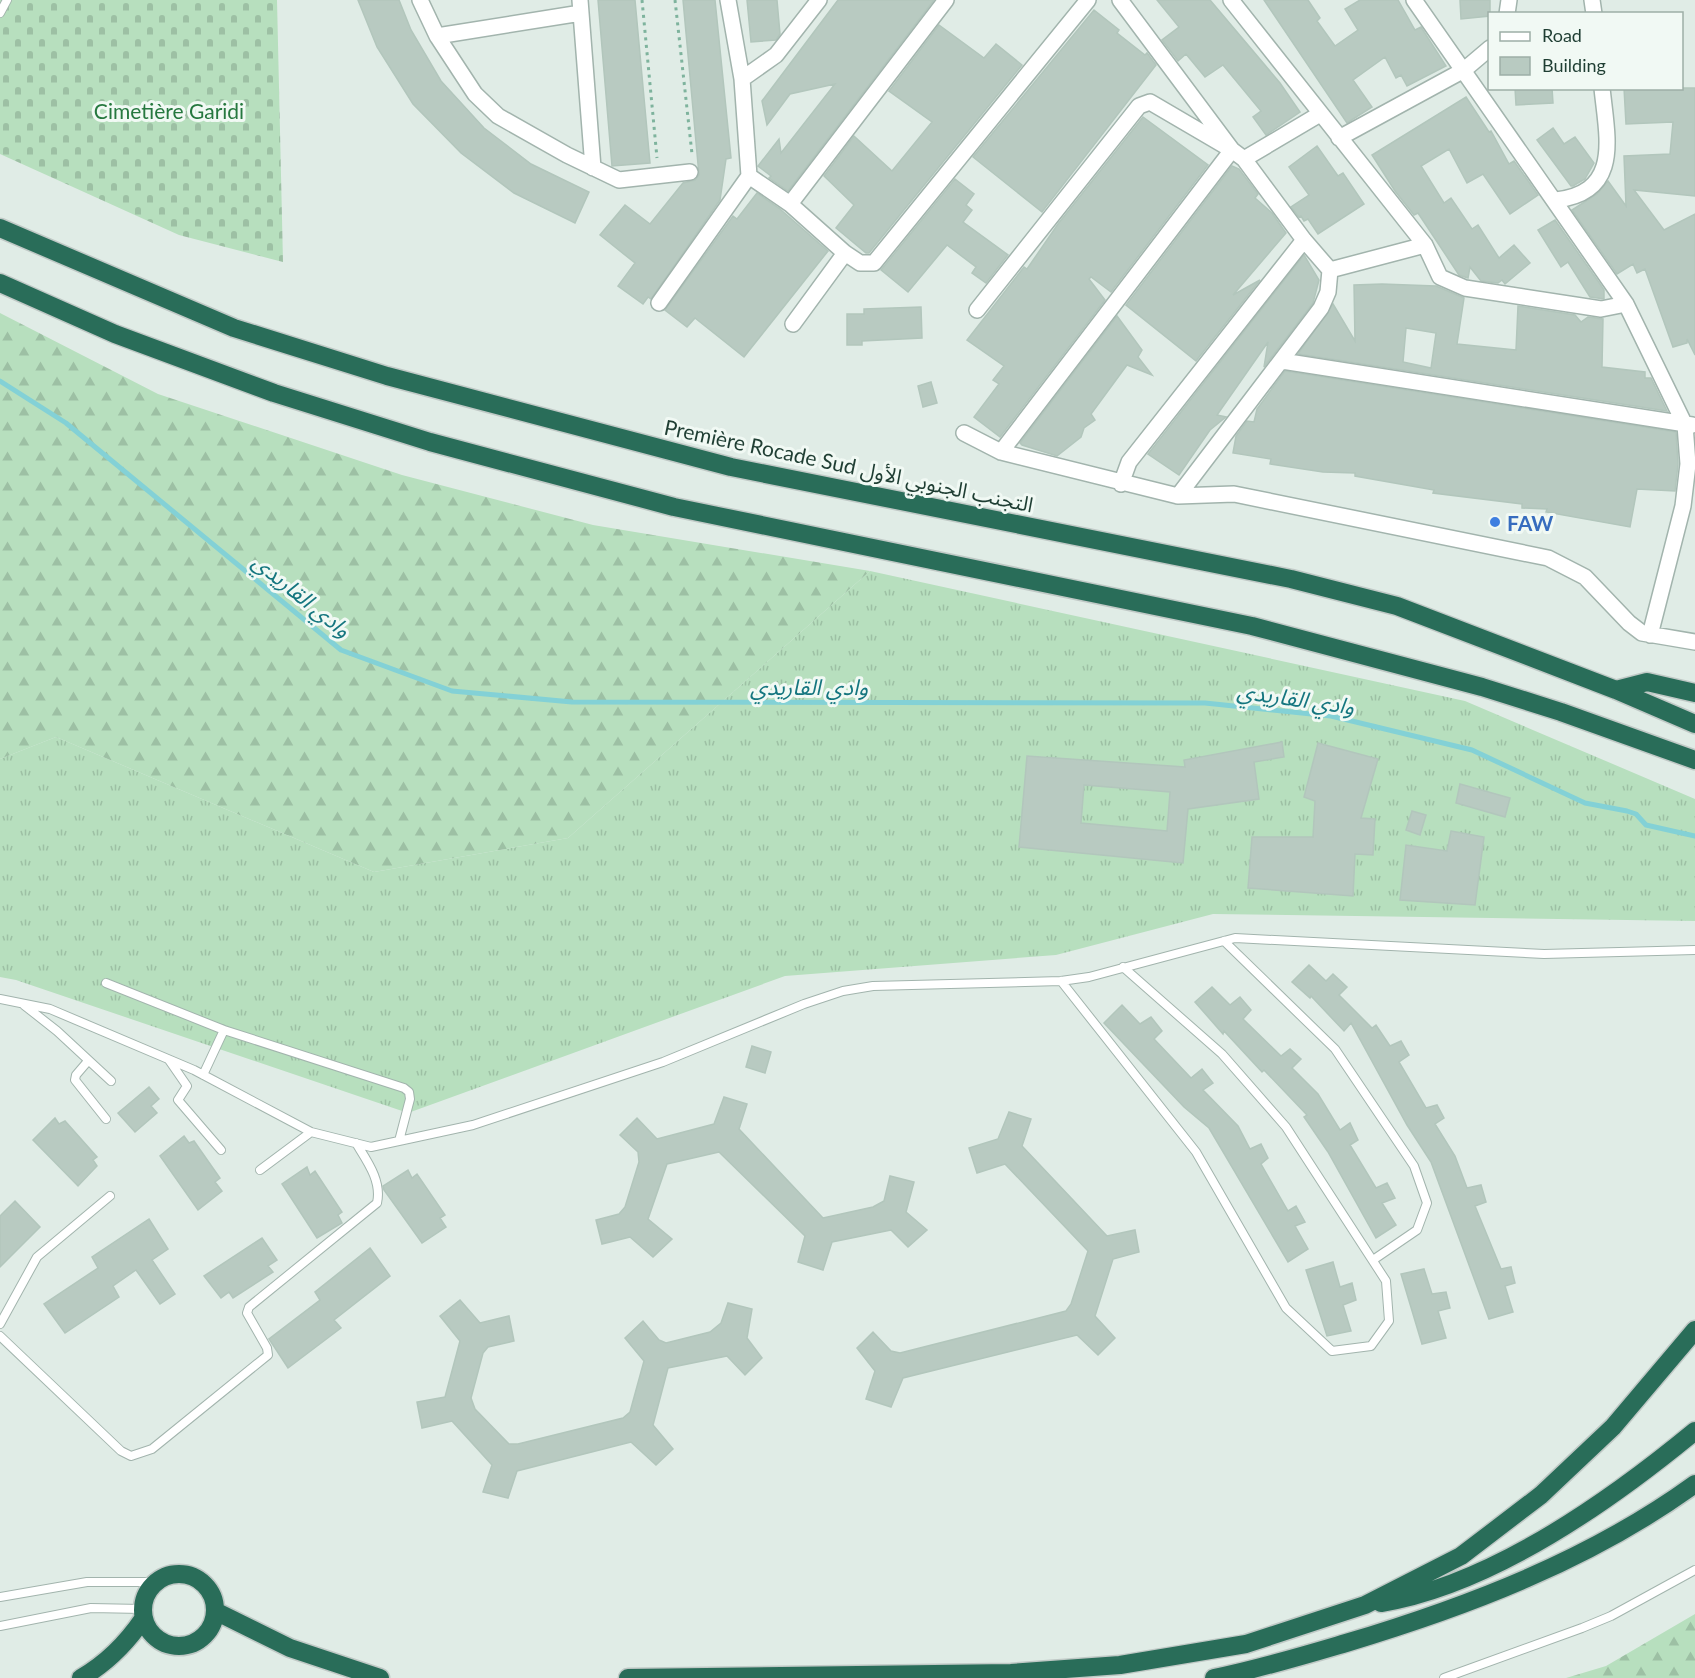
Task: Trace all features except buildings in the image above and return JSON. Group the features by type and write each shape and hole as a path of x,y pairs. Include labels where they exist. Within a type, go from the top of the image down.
{"highway":[{"name":"Première Rocade Sud التجنب الجنوبي الأول","path":"0,228 234,328 387,376 731,466 1302,582 1396,606 1616,690 1695,724"},
{"path":"0,283 115,334 274,393 430,442 674,507 1264,629 1482,687 1561,712 1695,760"},
{"path":"1616,690 1647,682 1695,693"},
{"path":"1365,1605 1461,1556 1541,1496 1613,1427 1695,1330"},
{"path":"1375,1634 1408,1614 1438,1590 1506,1558 1585,1513 1632,1481 1695,1431"},
{"path":"1214,1678 1252,1671 1454,1608 1553,1568 1663,1507 1695,1484"},
{"path":"81,1678 103,1664 126,1644 142,1614 144,1599 155,1582 174,1574 195,1577 210,1591 215,1611 209,1630 202,1638 183,1646 162,1643 154,1637 142,1614"},
{"path":"628,1678 1011,1674 1120,1665 1246,1644 1365,1605 1438,1590"},
{"path":"215,1611 290,1648 380,1678"}],"street":[{"path":"420,0 438,36 474,94 498,116 619,180 690,172"},
{"path":"659,303 749,176 742,79 728,0"},
{"path":"742,79 776,55 819,0"},
{"path":"790,204 946,0"},
{"path":"749,176 790,204 845,253 860,263 874,263 1088,0"},
{"path":"1120,0 1304,240 1330,270 1328,292 1322,308 1178,496"},
{"path":"1231,0 1425,245 1440,277 1465,288 1601,309 1626,304"},
{"path":"1414,0 1556,200 1626,304 1690,425 1683,506 1650,635"},
{"path":"438,36 580,6 593,168"},
{"path":"1339,138 1464,70 1488,50"},
{"path":"1556,200 1583,194 1603,172 1607,162 1608,140 1602,90"},
{"path":"977,310 1139,106 1150,102 1164,108 1238,155"},
{"path":"1001,452 1238,155 1320,114"},
{"path":"1122,484 1129,462 1304,240"},
{"path":"1330,270 1425,245"},
{"path":"793,324 845,253"},
{"path":"1282,361 1690,425"},
{"path":"964,433 1001,452 1122,484 1178,496 1234,494 1548,558 1585,577 1629,623 1650,635 1695,642"}],"lane":[{"path":"0,13 7,0"},
{"path":"0,999 50,1009 203,1075 311,1132 371,1147 473,1125 663,1062 804,1004 873,986 1061,981 1089,977 1224,940 1257,939 1544,954 1695,950"},
{"path":"1224,940 1335,1049 1414,1166 1427,1203 1417,1230 1373,1260"},
{"path":"1061,981 1196,1152 1286,1308 1332,1351 1371,1346 1389,1321 1386,1281 1286,1127 1222,1054 1123,967"},
{"path":"106,983 224,1030 404,1088 409,1092 410,1099 399,1141"},
{"path":"23,1004 57,1031 111,1081"},
{"path":"203,1075 224,1030"},
{"path":"168,1059 187,1086 178,1100 221,1150"},
{"path":"88,1061 75,1075 75,1080 106,1119"},
{"path":"260,1170 311,1132"},
{"path":"0,1336 122,1451 131,1456 152,1449 268,1355 267,1348 247,1313 249,1307 377,1203 379,1195 373,1171 356,1143"},
{"path":"0,1324 37,1257 110,1196"},
{"path":"1444,1678 1611,1616 1695,1570"},
{"path":"0,1597 87,1582 155,1582"},
{"path":"0,1626 91,1608 142,1614"}],"path":[{"path":"642,0 657,158"},
{"path":"675,0 692,154"}],"green space":[{"name":"Cimetière Garidi","path":"0,0 277,0 283,262 179,235 0,154"},
{"path":"0,313 158,394 402,475 593,525 870,571 568,838 374,872 56,737 0,759"},
{"path":"870,571 1465,701 1695,799 1695,921 1213,914 1056,955 785,976 408,1113 16,980 0,977 0,759 56,737 374,872 568,838"},
{"path":"1695,1614 1695,1678 1566,1678 1606,1666"}],"waterway":[{"name":"وادي القاريدي","path":"0,381 66,423 341,650 452,691 572,702 1205,703 1331,716 1472,750 1585,803 1627,811 1636,814 1646,825 1695,836"}],"place":[{"name":"FAW","path":"1495,522"}]}
